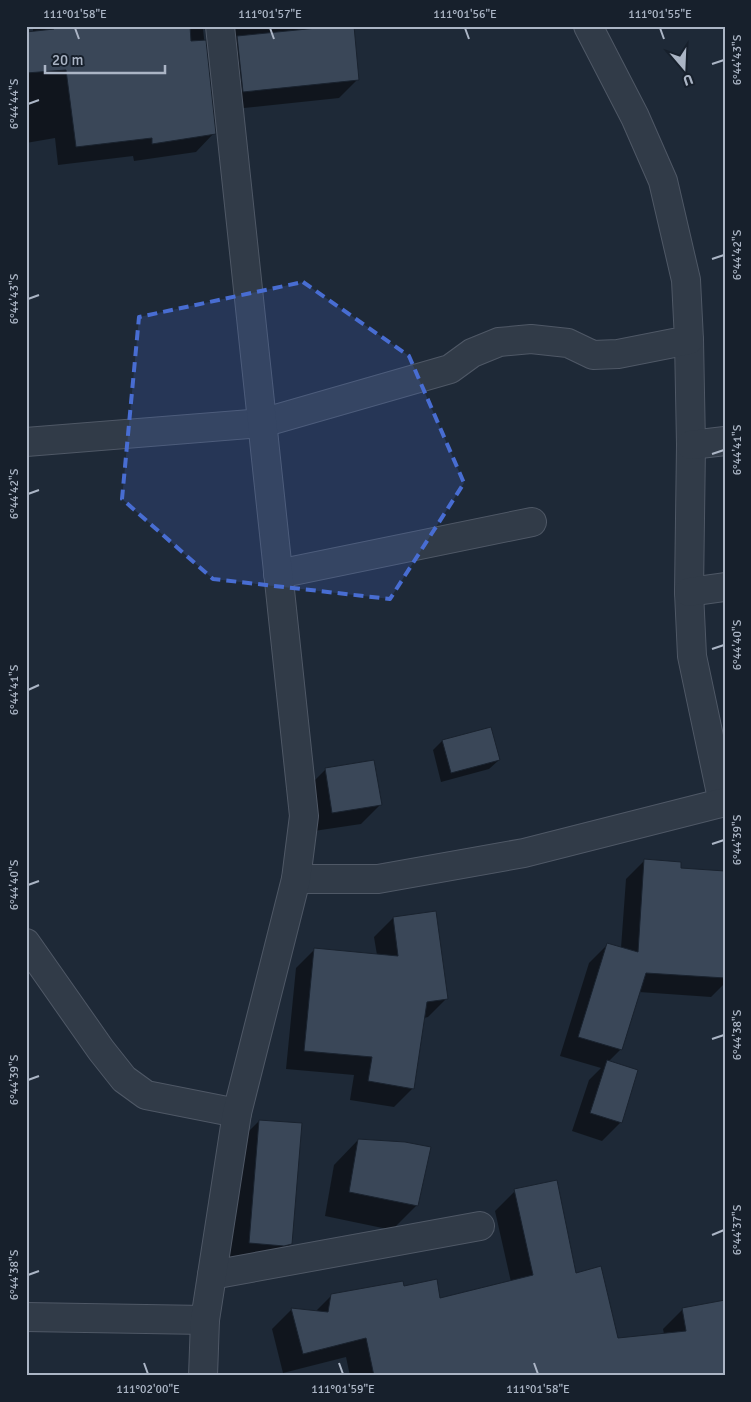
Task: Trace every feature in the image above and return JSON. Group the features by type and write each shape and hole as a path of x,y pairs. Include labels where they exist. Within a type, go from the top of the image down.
{"street":[{"path":"203,1376 205,1320 237,1113 296,879 304,816 220,26"},
{"path":"296,879 378,879 514,855 724,803 692,656 689,592 691,444 686,280 663,181 636,117 588,26"},
{"path":"26,442 262,423 450,369 472,353 499,342 531,338 568,343 593,354 618,354 689,340"},
{"path":"691,444 725,441"},
{"path":"278,574 532,522"},
{"path":"689,592 725,587"},
{"path":"26,943 101,1050 124,1079 146,1095 237,1113"},
{"path":"212,1275 480,1226"},
{"path":"26,1317 205,1320"}],"highlighted area":[{"path":"303,282 409,356 464,483 390,599 213,579 122,499 139,317"}],"building":[{"path":"53,26 190,26 191,41 206,40 216,134 152,144 152,138 76,147 66,70 26,73 26,32 54,29"},
{"path":"354,26 359,80 243,92 237,36"},
{"path":"491,727 500,760 451,773 442,740"},
{"path":"374,760 382,805 332,813 325,768"},
{"path":"644,859 681,862 681,868 725,871 725,978 646,973 622,1050 578,1037 607,943 638,952"},
{"path":"436,911 448,999 427,1002 414,1089 368,1081 372,1057 304,1051 314,948 398,956 393,917"},
{"path":"607,1060 638,1070 622,1123 590,1113"},
{"path":"259,1120 302,1123 292,1244 284,1246 249,1243"},
{"path":"358,1139 405,1142 431,1147 418,1206 349,1192"},
{"path":"557,1180 576,1273 601,1266 618,1338 686,1331 682,1308 725,1300 725,1376 374,1376 366,1338 303,1354 291,1308 328,1312 331,1294 403,1281 404,1286 437,1279 440,1298 533,1275 514,1189"}]}
